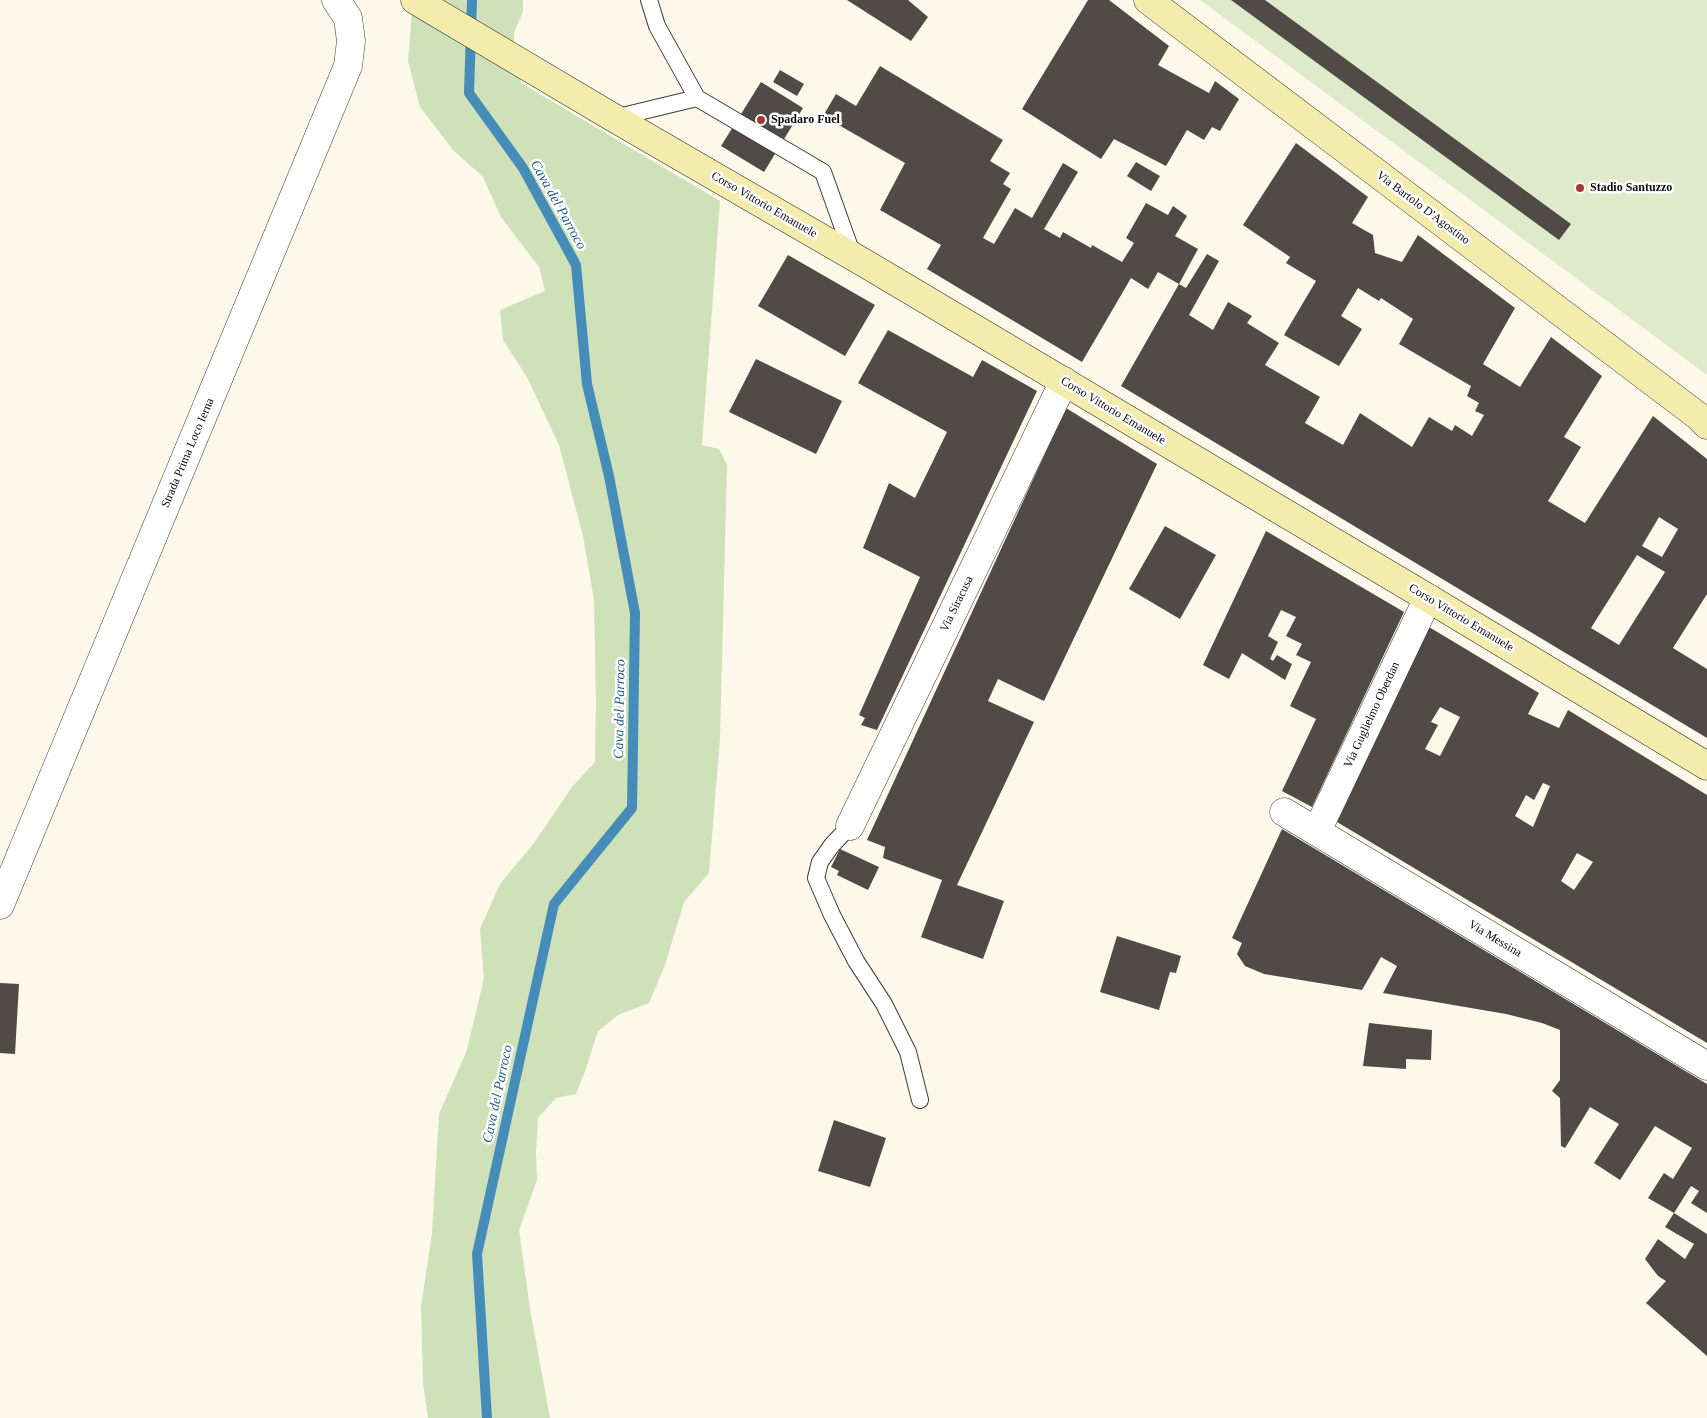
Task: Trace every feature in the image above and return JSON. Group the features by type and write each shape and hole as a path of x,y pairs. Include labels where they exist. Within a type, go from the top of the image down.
{"main road":[{"name":"Corso Vittorio Emanuele","path":"416,0 1064,381 1707,766"},
{"name":"Via Bartolo D'Agostino","path":"1148,0 1704,420"}],"street":[{"name":"Strada Prima Loco Ierna","path":"0,905 348,66 351,41 348,18 336,0"},
{"name":"Via Siracusa","path":"850,826 1064,381"},
{"name":"Via Guglielmo Oberdan","path":"1317,831 1428,598"},
{"name":"Via Messina","path":"1284,812 1707,1066"}],"lane":[{"path":"649,0 657,26 697,98 823,172 853,256"},
{"path":"614,118 697,98"},
{"path":"850,826 832,845 823,858 816,878 856,961 884,1004 908,1052 920,1100"}],"green space":[{"path":"413,0 523,0 523,11 514,33 521,83 720,201 702,445 719,449 727,465 720,738 709,873 684,902 665,965 649,1003 618,1015 598,1031 576,1094 556,1098 538,1118 537,1180 519,1230 530,1309 550,1418 428,1418 423,1383 421,1307 432,1233 439,1114 467,1050 484,978 480,929 500,884 534,843 572,787 595,762 596,702 594,600 583,536 559,445 527,377 503,340 500,310 545,291 539,267 501,217 483,177 453,150 420,107 408,61"},
{"name":"Stadio Santuzzo","path":"1200,0 1707,0 1707,375"}],"building":[{"path":"847,0 908,0 928,17 911,41"},
{"path":"1088,0 1109,0 1169,46 1158,65 1209,93 1215,81 1239,99 1220,131 1212,127 1204,140 1187,130 1166,166 1114,139 1101,159 1022,109"},
{"path":"1231,0 1265,0 1571,224 1559,240"},
{"path":"880,66 1003,140 990,161 1010,173 1003,184 1011,189 983,238 994,244 1015,208 1032,218 1063,163 1078,172 1044,229 1060,238 1063,232 1091,248 1092,245 1122,262 1134,243 1126,238 1146,203 1168,215 1173,206 1187,216 1175,236 1198,249 1179,284 1158,272 1148,289 1131,278 1082,362 927,269 941,245 880,210 905,163 823,116 836,94 856,106"},
{"path":"780,70 804,84 797,96 773,82"},
{"path":"761,82 803,108 764,172 721,146"},
{"path":"1296,143 1368,197 1352,223 1373,235 1375,253 1402,262 1418,235 1515,308 1483,364 1520,387 1551,337 1602,376 1564,437 1581,447 1548,501 1585,523 1653,416 1707,459 1707,594 1673,648 1707,669 1707,738 1121,386 1179,284 1186,288 1207,254 1219,261 1189,315 1213,330 1228,302 1252,316 1247,323 1279,343 1265,365 1320,397 1305,423 1343,445 1360,413 1412,447 1429,417 1452,431 1455,425 1472,436 1484,415 1475,411 1479,403 1467,396 1471,386 1399,344 1413,319 1381,298 1379,301 1358,288 1341,316 1362,329 1339,366 1284,335 1316,281 1286,263 1290,257 1243,225","holes":["1659,517 1678,529 1662,557 1642,546","1637,555 1665,572 1619,645 1591,628"]},
{"path":"1136,162 1160,176 1151,191 1127,176"},
{"path":"788,255 875,305 845,356 758,306"},
{"path":"888,330 973,377 982,360 1037,391 877,730 861,725 865,718 859,715 920,577 863,548 889,483 915,498 947,432 858,383"},
{"path":"756,359 842,401 816,454 729,412"},
{"path":"1066,408 1157,464 1044,701 998,679 988,701 1034,722 957,885 1004,901 983,959 921,937 942,880 883,858 885,847 867,840"},
{"path":"1165,526 1216,555 1180,619 1129,589"},
{"path":"1266,531 1404,612 1312,807 1282,791 1316,719 1290,706 1311,662 1296,655 1302,644 1286,636 1296,617 1281,610 1268,636 1278,642 1270,659 1273,661 1277,655 1292,664 1285,680 1242,653 1229,679 1203,665"},
{"path":"1429,627 1539,693 1528,714 1559,728 1568,710 1707,795 1707,1043 1337,822","holes":["1440,707 1460,717 1440,756 1425,749 1438,725 1431,722","1543,783 1550,786 1533,827 1515,816 1526,795 1534,800","1577,853 1593,862 1574,890 1561,881"]},
{"path":"1282,829 1707,1084 1707,1213 1691,1203 1699,1191 1691,1186 1674,1213 1648,1198 1664,1173 1673,1179 1692,1148 1655,1126 1620,1180 1594,1163 1619,1124 1590,1107 1565,1148 1561,1146 1560,1098 1552,1091 1560,1080 1560,1030 1542,1023 1506,1014 1383,993 1397,966 1381,957 1362,990 1264,974 1245,966 1237,954 1242,943 1232,938"},
{"path":"840,849 879,867 868,890 837,875 839,871 831,867"},
{"path":"1117,936 1181,956 1176,973 1170,972 1159,1010 1100,992"},
{"path":"0,983 19,984 15,1054 0,1053"},
{"path":"1369,1023 1432,1030 1431,1060 1406,1059 1406,1069 1363,1066"},
{"path":"834,1120 886,1138 870,1187 818,1171"},
{"path":"1674,1213 1707,1234 1707,1356 1646,1303 1666,1281 1658,1276 1645,1259 1658,1239 1685,1259 1694,1244 1665,1227"}],"waterway":[{"name":"Cava del Parroco","path":"472,0 469,93 523,168 576,265 587,384 609,476 635,613 632,808 554,904 477,1254 487,1418"}],"place":[{"name":"Spadaro Fuel","path":"761,120"},
{"name":"Stadio Santuzzo","path":"1580,188"}]}
